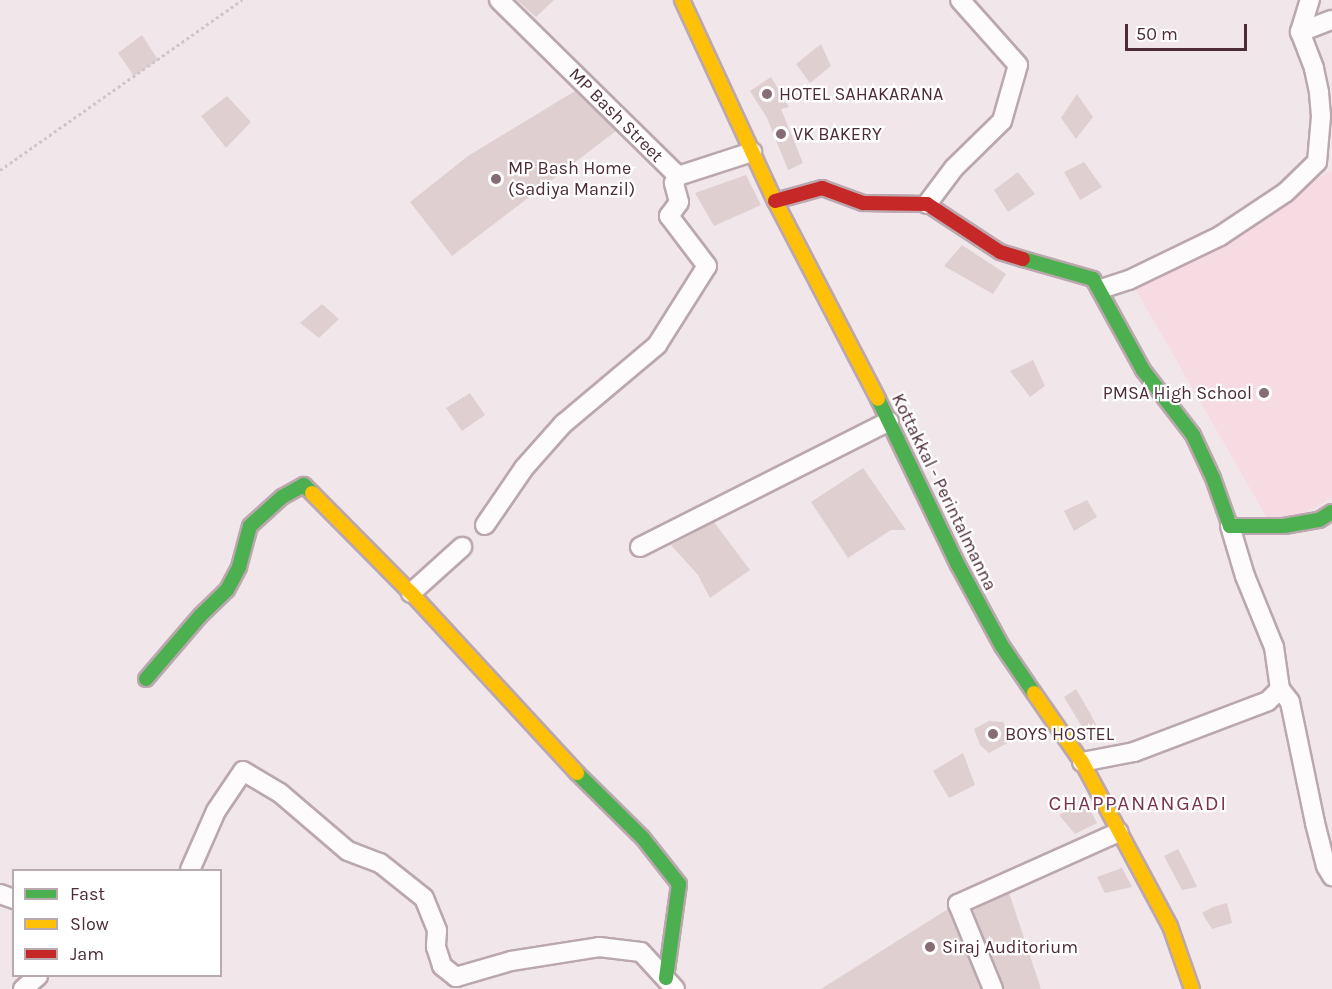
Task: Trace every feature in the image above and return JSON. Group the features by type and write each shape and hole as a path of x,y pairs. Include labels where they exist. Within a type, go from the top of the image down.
{"street":[{"name":"MP Bash Street","path":"499,0 678,176 752,152"},
{"name":"Kottakkal - Perintalmanna","path":"682,0 775,201 889,421 958,565 1002,646 1082,762 1170,926 1192,989"},
{"path":"927,204 954,168 1002,121 1018,65 960,0"},
{"path":"1101,289 1129,280 1220,236 1325,164 1319,92 1314,68 1300,32 1310,0"},
{"path":"1300,32 1332,20"},
{"path":"485,525 524,468 562,424 657,345 707,266 669,216 679,202 674,183 678,176"},
{"path":"775,201 822,188 863,203 927,204 1000,252 1093,279 1101,289 1143,370 1193,435 1213,478 1245,576 1274,647 1280,689 1290,702 1315,823 1326,866 1332,876"},
{"path":"640,547 889,421"},
{"path":"146,679 200,616 227,590 239,567 250,526 282,497 304,485 411,593 588,784 642,837 679,884 670,984"},
{"path":"1230,526 1284,526 1319,520 1332,512"},
{"path":"411,593 462,547"},
{"path":"1082,762 1134,752 1268,701 1280,689"},
{"path":"190,869 216,811 243,771 280,793 348,850 380,863 424,898 437,931 436,947 442,966 456,977 511,960 599,947 641,952 670,984"},
{"path":"993,989 958,904 1119,832"},
{"path":"23,989 36,977"}],"path":[{"path":"0,170 242,0"}],"shaded area":[{"name":"PMSA High School","path":"1332,170 1332,498 1274,530 1135,288"}],"building":[{"path":"517,0 554,0 536,17"},
{"path":"142,35 158,60 134,76 118,53"},
{"path":"821,44 831,66 810,83 796,64"},
{"path":"771,77 789,107 781,109 803,163 788,170 767,118 750,91"},
{"name":"MP Bash Home (Sadiya Manzil)","path":"575,91 616,131 452,256 410,202 468,156"},
{"path":"1077,94 1093,117 1076,139 1061,118"},
{"path":"227,96 251,122 226,148 201,116"},
{"path":"1084,162 1102,187 1080,200 1064,172"},
{"path":"1018,172 1035,194 1008,212 994,190"},
{"path":"746,175 761,205 714,226 695,193"},
{"path":"962,245 1006,274 993,294 944,266"},
{"path":"322,304 339,319 319,338 300,323"},
{"path":"1033,360 1045,386 1030,397 1010,371"},
{"path":"470,393 485,415 462,431 446,408"},
{"path":"863,468 906,530 891,530 848,558 811,502"},
{"path":"1087,500 1097,517 1074,531 1064,511"},
{"path":"714,522 750,570 710,598 698,575 671,545"},
{"path":"1076,689 1099,730 1087,735 1064,697"},
{"name":"BOYS HOSTEL","path":"989,721 1003,722 1013,740 989,753 980,745 974,729"},
{"path":"963,753 975,785 949,798 933,771"},
{"path":"1085,800 1097,823 1075,834 1059,815"},
{"path":"1178,849 1197,887 1182,890 1164,856"},
{"path":"1122,868 1132,887 1105,893 1097,877"},
{"path":"1009,893 1041,989 1004,989 973,910"},
{"path":"1227,903 1232,923 1212,929 1202,913"},
{"name":"Siraj Auditorium","path":"948,909 981,989 821,989"}],"traffic: fast":[{"path":"1023,259 1093,279 1143,370 1193,435 1213,478 1230,526 1284,526 1319,520 1332,512"},
{"path":"878,399 958,565 1002,646 1034,693"},
{"path":"146,679 200,616 227,590 239,567 250,526 282,497 304,485 312,493"},
{"path":"577,773 642,837 679,884 666,978"}],"traffic: slow":[{"path":"682,0 775,201 878,399"},
{"path":"312,493 411,593 577,773"},
{"path":"1034,693 1082,762 1170,926 1192,989"}],"traffic: jam":[{"path":"775,201 822,188 863,203 927,204 1000,252 1023,259"}],"place":[{"name":"HOTEL SAHAKARANA","path":"767,94"},
{"name":"VK BAKERY","path":"781,134"},
{"name":"MP Bash Home (Sadiya Manzil)","path":"496,179"},
{"name":"PMSA High School","path":"1264,393"},
{"name":"BOYS HOSTEL","path":"993,734"},
{"name":"Siraj Auditorium","path":"930,947"}],"district":[{"name":"CHAPPANANGADI","path":"1138,803"}]}
